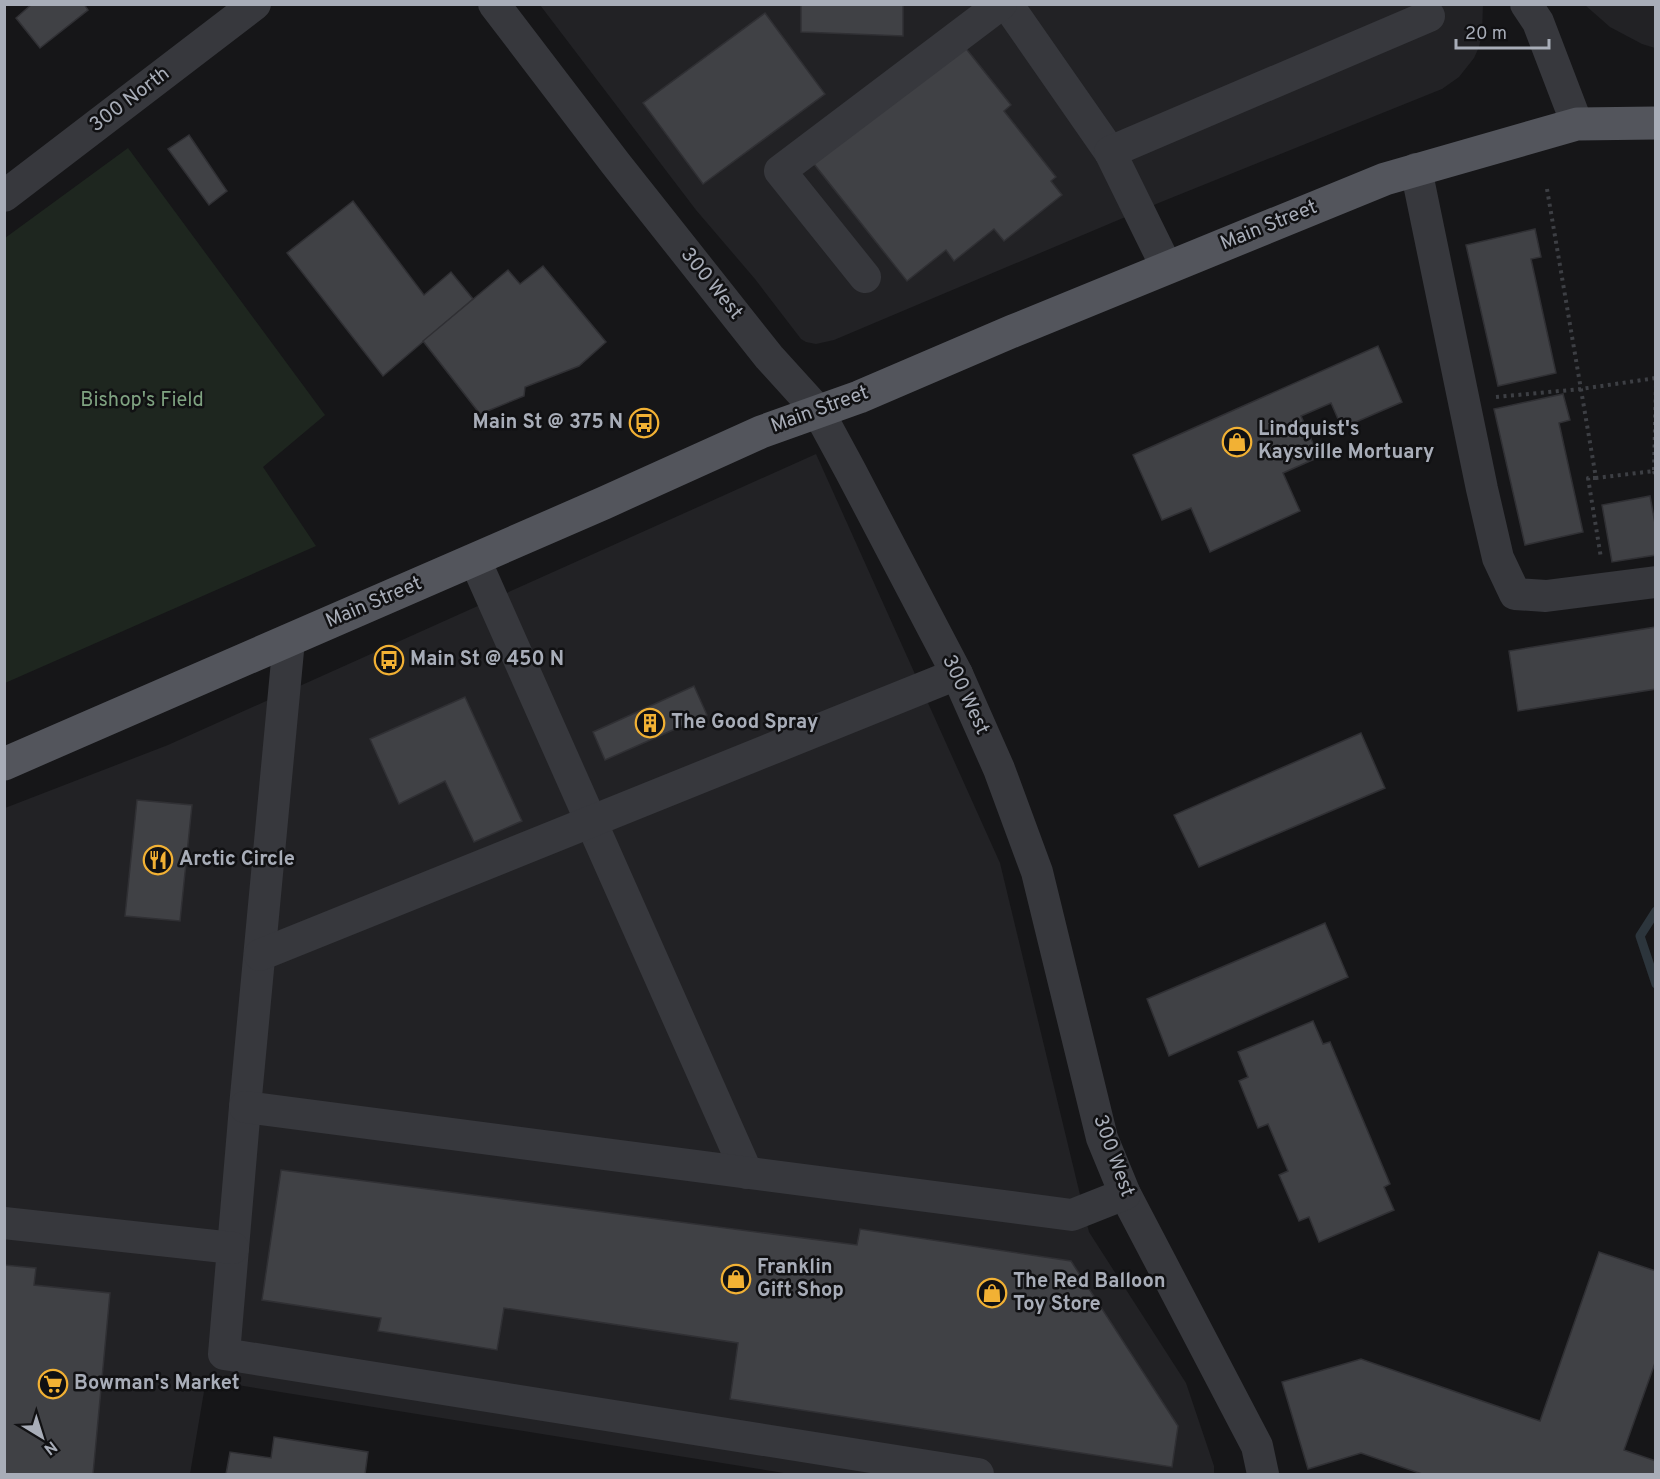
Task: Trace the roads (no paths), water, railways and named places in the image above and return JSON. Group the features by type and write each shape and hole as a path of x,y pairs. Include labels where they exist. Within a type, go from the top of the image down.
{"main road":[{"name":"Main Street","path":"4,764 475,560 761,432 859,397 1013,331 1384,179 1577,124 1656,123"}],"street":[{"name":"300 North","path":"4,196 255,4"},
{"name":"300 West","path":"494,4 638,192 769,357 818,411 957,674 999,769 1037,872 1102,1138 1125,1194 1257,1446 1263,1474"},
{"path":"865,277 780,171 1001,4"},
{"path":"1007,4 1110,152 1167,268"},
{"path":"1526,4 1538,22 1577,124"},
{"path":"1110,152 1429,16"},
{"path":"1416,169 1498,558 1515,594 1546,596 1656,582"},
{"path":"475,560 747,1173"},
{"path":"289,640 224,1354 978,1474"},
{"path":"260,955 957,674"},
{"path":"245,1107 1071,1215 1125,1194"},
{"path":"4,1222 233,1248"}],"waterway":[{"path":"1656,911 1640,936 1656,984"}],"place":[{"name":"Main St @ 375 N","path":"644,423"},
{"name":"Lindquist's Kaysville Mortuary","path":"1237,442"},
{"name":"Main St @ 450 N","path":"389,660"},
{"name":"The Good Spray","path":"650,723"},
{"name":"Arctic Circle","path":"158,860"},
{"name":"Franklin Gift Shop","path":"736,1279"},
{"name":"The Red Balloon Toy Store","path":"992,1293"},
{"name":"Bowman's Market","path":"53,1384"}],"park label":[{"name":"Bishop's Field","path":"142,401"}]}
